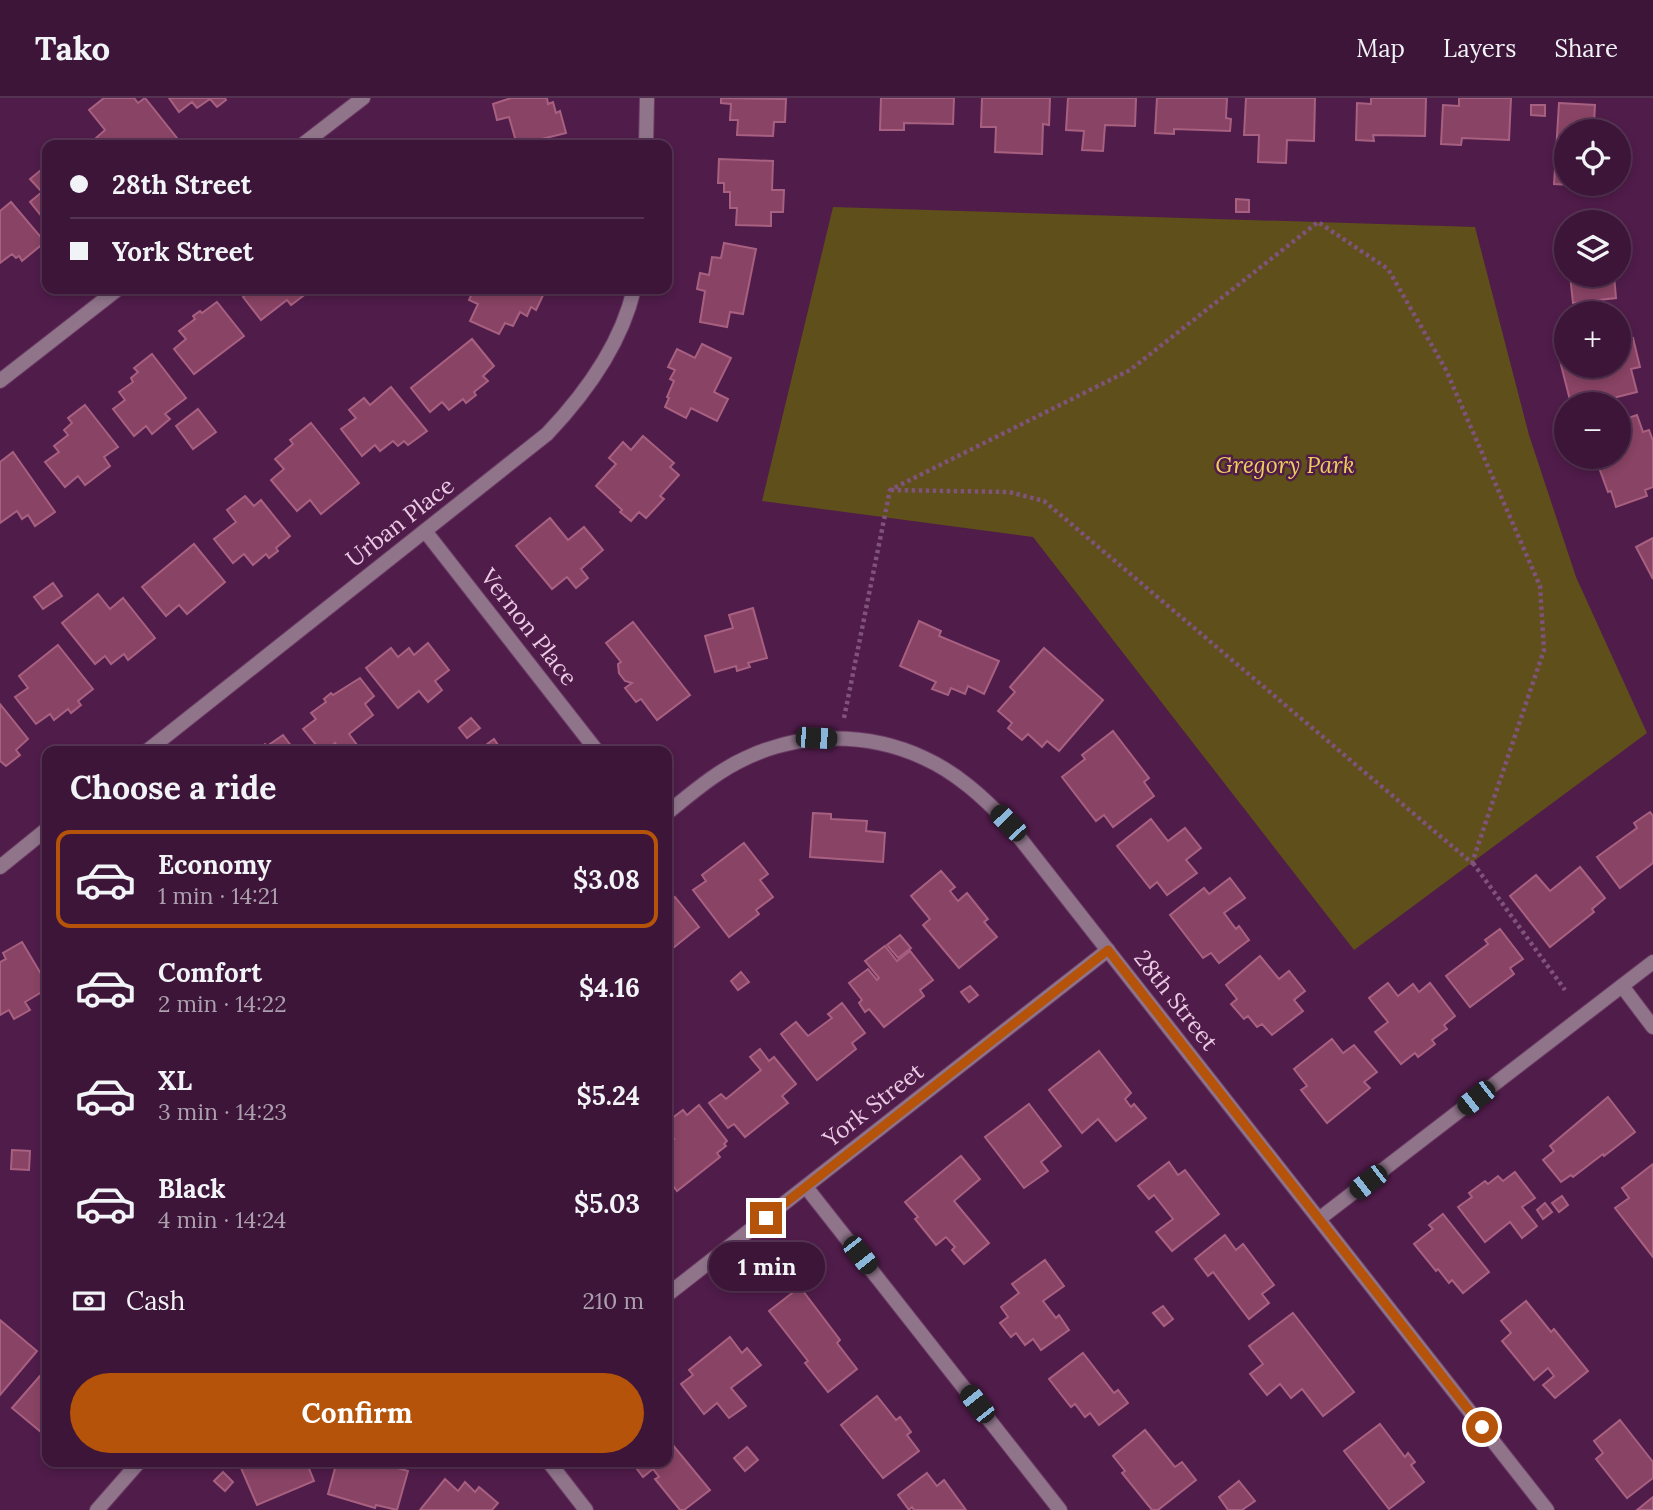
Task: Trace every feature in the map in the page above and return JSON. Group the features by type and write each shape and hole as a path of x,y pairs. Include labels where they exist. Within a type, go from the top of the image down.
{"street":[{"path":"308,140 363,98"},
{"path":"646,140 647,98"},
{"path":"0,381 112,294"},
{"name":"Urban Place","path":"153,746 547,434 574,407 596,375 615,340 633,294"},
{"name":"Vernon Place","path":"425,531 593,746"},
{"name":"28th Street","path":"672,809 711,778 745,758 782,744 816,738 851,739 888,746 923,757 982,796 1008,823 1547,1510"},
{"path":"0,867 42,834"},
{"name":"York Street","path":"672,1291 1108,950"},
{"path":"1319,1219 1653,962"},
{"path":"1622,986 1653,1027"},
{"path":"806,1186 1060,1510"},
{"path":"97,1510 135,1467"},
{"path":"553,1467 586,1510"}],"path":[{"path":"890,490 1130,370 1318,222 1388,269 1446,370 1540,586 1544,650 1472,863"},
{"path":"840,739 890,490"},
{"path":"890,490 1010,492 1044,501 1472,863 1565,990"}],"green space":[{"name":"Gregory Park","path":"833,207 1475,227 1529,435 1576,577 1647,733 1354,950 1033,537 762,501"}],"building":[{"path":"104,98 134,98 138,103 145,98 177,138 98,140 96,138 105,130 89,110"},
{"path":"169,98 225,98 226,100 217,107 210,99 197,108 192,102 179,112"},
{"path":"511,98 547,98 548,104 553,102 556,113 560,111 566,133 537,140 516,140 509,117 497,120 493,104"},
{"path":"721,98 786,99 785,122 774,122 773,136 737,135 738,120 730,120 731,104 721,103"},
{"path":"881,98 954,98 953,124 904,123 904,130 880,130"},
{"path":"982,98 1050,98 1049,125 1043,124 1042,154 995,152 996,127 981,127"},
{"path":"1068,98 1136,98 1135,126 1105,125 1103,151 1082,150 1084,131 1066,130"},
{"path":"1157,98 1227,98 1226,118 1231,119 1230,131 1174,129 1174,134 1155,133"},
{"path":"1246,98 1315,98 1314,141 1287,140 1286,163 1258,162 1259,135 1244,135"},
{"path":"1371,98 1426,98 1425,136 1373,135 1374,141 1356,140 1357,103 1371,104"},
{"path":"1459,98 1511,98 1509,140 1462,138 1461,145 1441,144 1443,105 1459,106"},
{"path":"1559,103 1595,105 1594,119 1558,119"},
{"path":"1531,105 1545,105 1545,116 1531,115"},
{"path":"719,159 773,161 772,190 784,190 783,212 771,212 771,226 736,225 737,208 730,208 730,192 724,192 724,183 718,183"},
{"path":"42,169 42,192 30,179"},
{"path":"42,192 42,217 30,202"},
{"path":"1236,199 1249,200 1249,212 1236,212"},
{"path":"11,202 42,238 42,244 22,261 19,256 16,258 12,254 0,263 0,211"},
{"path":"724,243 756,249 743,314 730,312 727,327 700,322 705,291 697,289 700,273 709,275 712,257 721,258"},
{"path":"1571,287 1615,287 1616,298 1573,301"},
{"path":"247,294 306,294 291,305 287,300 261,320 243,297"},
{"path":"472,294 544,294 536,310 531,307 527,316 520,312 513,326 505,323 499,334 470,321 478,304 469,300"},
{"path":"217,302 244,336 194,374 174,349 186,339 179,331 195,319 193,316"},
{"path":"472,339 494,366 483,376 488,381 474,392 476,395 466,403 463,399 449,410 442,402 430,412 411,388"},
{"path":"1631,339 1640,367 1631,369"},
{"path":"702,344 731,358 714,392 728,399 717,421 691,408 686,418 665,407 674,381 670,379 675,370 668,367 677,349 695,358"},
{"path":"152,354 186,398 165,414 170,419 152,434 146,426 134,436 113,409 125,400 119,392 133,382 131,378 138,372 134,368"},
{"path":"1631,369 1637,392 1631,394 1568,392 1564,378 1631,378"},
{"path":"391,387 427,431 408,445 404,441 398,446 393,441 380,451 375,445 362,456 341,429 356,418 349,410 364,398 370,405"},
{"path":"85,405 118,447 104,457 110,466 85,485 78,476 65,487 45,462 59,452 54,446 68,435 64,430 72,423 68,418"},
{"path":"198,409 216,432 193,449 176,426"},
{"path":"1637,415 1643,432 1649,430 1653,441 1653,487 1645,490 1647,496 1616,507 1599,469 1631,469 1631,417"},
{"path":"311,423 359,483 321,514 310,500 297,511 271,480 284,469 275,459 293,444 290,440"},
{"path":"643,436 674,463 670,467 679,475 660,496 664,499 646,518 639,512 631,521 596,486 616,464 609,458 623,442 631,450"},
{"path":"13,452 55,512 35,526 28,515 22,519 17,511 0,523 0,462"},
{"path":"245,496 254,506 261,500 290,536 276,548 278,551 269,558 266,554 253,565 244,554 233,563 214,539 236,522 227,510"},
{"path":"550,518 568,540 584,527 603,550 581,569 588,578 576,588 567,577 552,589 516,546"},
{"path":"1653,538 1653,579 1636,547"},
{"path":"194,544 225,582 187,614 179,605 166,616 142,587"},
{"path":"53,583 62,596 43,609 34,597"},
{"path":"98,594 110,609 123,598 155,638 128,660 124,654 111,664 105,656 95,664 62,623"},
{"path":"753,608 767,658 748,663 750,667 737,671 736,666 715,672 705,636 733,628 729,615"},
{"path":"919,621 941,631 939,636 999,661 984,694 968,686 965,694 951,688 948,695 932,689 936,682 900,666"},
{"path":"633,622 690,695 657,720 641,699 636,702 625,688 632,683 625,681 619,673 618,664 621,662 606,643"},
{"path":"428,643 449,670 435,681 442,690 428,702 419,691 398,708 366,668 391,648 398,657 409,648 414,655"},
{"path":"58,645 93,689 78,701 81,705 71,713 68,709 54,720 50,714 36,724 15,697 28,688 19,676"},
{"path":"1044,648 1103,700 1059,751 1047,741 1042,747 1028,734 1022,740 1008,728 1012,723 998,711 1015,692 1010,687"},
{"path":"360,678 374,696 365,704 373,715 349,734 356,746 337,746 335,743 332,746 317,746 303,729 316,719 311,713 326,702 324,699 331,693 333,695"},
{"path":"0,704 28,739 16,750 20,755 6,766 0,761"},
{"path":"471,718 480,728 467,738 459,728"},
{"path":"1113,731 1149,778 1144,782 1154,796 1113,827 1104,815 1096,821 1062,777 1085,759 1082,755"},
{"path":"283,735 291,746 267,746"},
{"path":"494,739 499,746 485,746"},
{"path":"1650,812 1653,816 1653,863 1620,888 1597,857 1637,828 1634,823"},
{"path":"813,813 831,814 831,819 867,821 866,831 885,833 883,862 810,857"},
{"path":"1151,819 1168,841 1185,828 1201,848 1186,860 1197,873 1167,895 1157,882 1150,888 1117,846"},
{"path":"744,843 768,874 760,880 773,897 756,910 759,914 729,937 693,890 706,881 702,875"},
{"path":"1580,867 1605,898 1592,909 1594,912 1550,947 1510,896 1536,875 1550,891"},
{"path":"941,871 955,887 950,891 958,901 967,893 988,919 984,922 997,937 959,968 923,925 930,919 911,896"},
{"path":"1230,878 1245,898 1224,913 1236,929 1239,926 1249,940 1219,963 1211,953 1203,958 1170,915 1204,888 1209,894"},
{"path":"675,897 699,927 672,949 672,899"},
{"path":"1500,929 1523,959 1510,968 1514,974 1470,1007 1446,976 1488,944 1485,940"},
{"path":"900,935 911,948 898,958 887,945"},
{"path":"22,942 42,976 42,992 25,1002 30,1010 14,1019 9,1010 0,1015 0,962 6,959 3,953"},
{"path":"885,946 897,961 910,951 933,980 920,990 924,996 884,1027 869,1009 865,1012 859,1003 862,1000 849,983 868,969 877,980 879,978 865,961"},
{"path":"1260,956 1279,979 1289,971 1305,991 1294,1000 1303,1011 1272,1035 1262,1024 1257,1027 1248,1016 1244,1019 1231,1004 1237,999 1226,985"},
{"path":"741,972 749,982 738,990 731,981"},
{"path":"1388,983 1398,996 1413,984 1419,992 1430,983 1455,1016 1444,1025 1447,1029 1432,1040 1435,1044 1418,1057 1415,1053 1401,1064 1375,1032 1388,1022 1369,998"},
{"path":"970,986 978,995 969,1002 961,992"},
{"path":"842,1003 865,1033 852,1043 856,1049 817,1080 781,1034 796,1022 808,1036 832,1018 828,1014"},
{"path":"1332,1039 1343,1053 1354,1045 1377,1072 1364,1082 1370,1088 1327,1123 1301,1090 1307,1086 1294,1069"},
{"path":"760,1049 769,1061 774,1057 796,1084 782,1096 788,1103 745,1137 734,1124 728,1128 709,1103 721,1094 726,1099 761,1070 750,1057"},
{"path":"1099,1051 1131,1093 1125,1099 1131,1107 1134,1104 1146,1118 1116,1141 1098,1119 1082,1133 1049,1090"},
{"path":"1608,1097 1635,1132 1573,1177 1571,1175 1561,1182 1543,1160 1554,1151 1550,1146"},
{"path":"1029,1104 1061,1146 1041,1162 1048,1171 1024,1188 985,1137"},
{"path":"699,1105 727,1141 724,1144 726,1146 717,1153 720,1157 677,1191 672,1184 672,1118 683,1110 687,1115"},
{"path":"12,1150 30,1151 29,1170 11,1169"},
{"path":"961,1156 980,1179 954,1201 989,1243 964,1264 952,1250 955,1247 946,1237 936,1245 905,1202"},
{"path":"1169,1162 1178,1175 1185,1170 1219,1214 1172,1251 1156,1232 1173,1219 1154,1195 1149,1199 1138,1186"},
{"path":"1653,1164 1653,1257 1615,1208 1629,1198 1622,1188"},
{"path":"1515,1172 1535,1198 1522,1207 1537,1226 1522,1238 1510,1222 1485,1242 1458,1207 1472,1197 1469,1193 1485,1181 1488,1184 1498,1176 1503,1181"},
{"path":"1562,1196 1568,1205 1559,1212 1552,1203"},
{"path":"1545,1203 1552,1212 1543,1219 1537,1210"},
{"path":"1443,1214 1489,1272 1463,1293 1452,1280 1449,1283 1438,1269 1436,1271 1414,1244 1433,1229 1429,1225"},
{"path":"1225,1235 1236,1250 1243,1244 1274,1285 1262,1294 1269,1303 1249,1319 1213,1272 1208,1276 1195,1259"},
{"path":"1045,1260 1064,1286 1043,1301 1056,1318 1059,1315 1069,1330 1041,1350 1033,1339 1025,1345 1016,1333 1011,1337 1000,1323 1008,1317 1001,1307 1019,1293 1012,1284"},
{"path":"800,1287 840,1340 837,1343 857,1369 828,1392 769,1311"},
{"path":"1526,1301 1551,1332 1554,1329 1588,1371 1555,1398 1543,1385 1554,1376 1548,1368 1534,1380 1502,1341 1511,1333 1501,1321"},
{"path":"1163,1306 1173,1319 1164,1326 1153,1313"},
{"path":"1293,1313 1354,1392 1323,1416 1302,1389 1291,1398 1280,1384 1267,1395 1250,1374 1263,1364 1249,1346"},
{"path":"0,1320 37,1351 0,1395"},
{"path":"730,1337 742,1353 747,1348 761,1365 731,1388 746,1406 729,1418 717,1403 704,1414 681,1384 693,1375 689,1370"},
{"path":"1083,1353 1114,1393 1118,1390 1128,1403 1099,1425 1090,1413 1085,1417 1075,1404 1071,1407 1049,1379"},
{"path":"42,1374 41,1432 12,1408"},
{"path":"877,1396 896,1420 900,1417 911,1432 907,1435 919,1451 883,1478 841,1425"},
{"path":"1620,1420 1653,1462 1653,1478 1627,1498 1596,1459 1603,1453 1594,1441"},
{"path":"1380,1424 1405,1457 1408,1453 1415,1462 1411,1465 1424,1482 1389,1509 1344,1451"},
{"path":"1145,1430 1175,1467 1182,1462 1196,1480 1158,1510 1152,1510 1122,1473 1125,1471 1113,1456"},
{"path":"672,1444 710,1490 684,1510 680,1510 655,1479 659,1477 653,1469 643,1477 636,1467 672,1467"},
{"path":"747,1447 758,1460 745,1471 734,1458"},
{"path":"241,1467 308,1467 314,1481 257,1505"},
{"path":"335,1467 394,1467 408,1471 397,1510 376,1505 375,1508 328,1494"},
{"path":"223,1472 233,1482 225,1491 214,1481"},
{"path":"927,1473 937,1486 944,1480 966,1510 914,1510 912,1507 909,1510 898,1495"},
{"path":"445,1479 458,1491 465,1482 475,1492 479,1487 498,1503 492,1510 420,1510"},
{"path":"1239,1481 1255,1501 1242,1510 1228,1510 1219,1497"},
{"path":"1653,1497 1653,1510 1637,1510"}],"route":[{"path":"766,1218 1108,950 1482,1427"}]}
